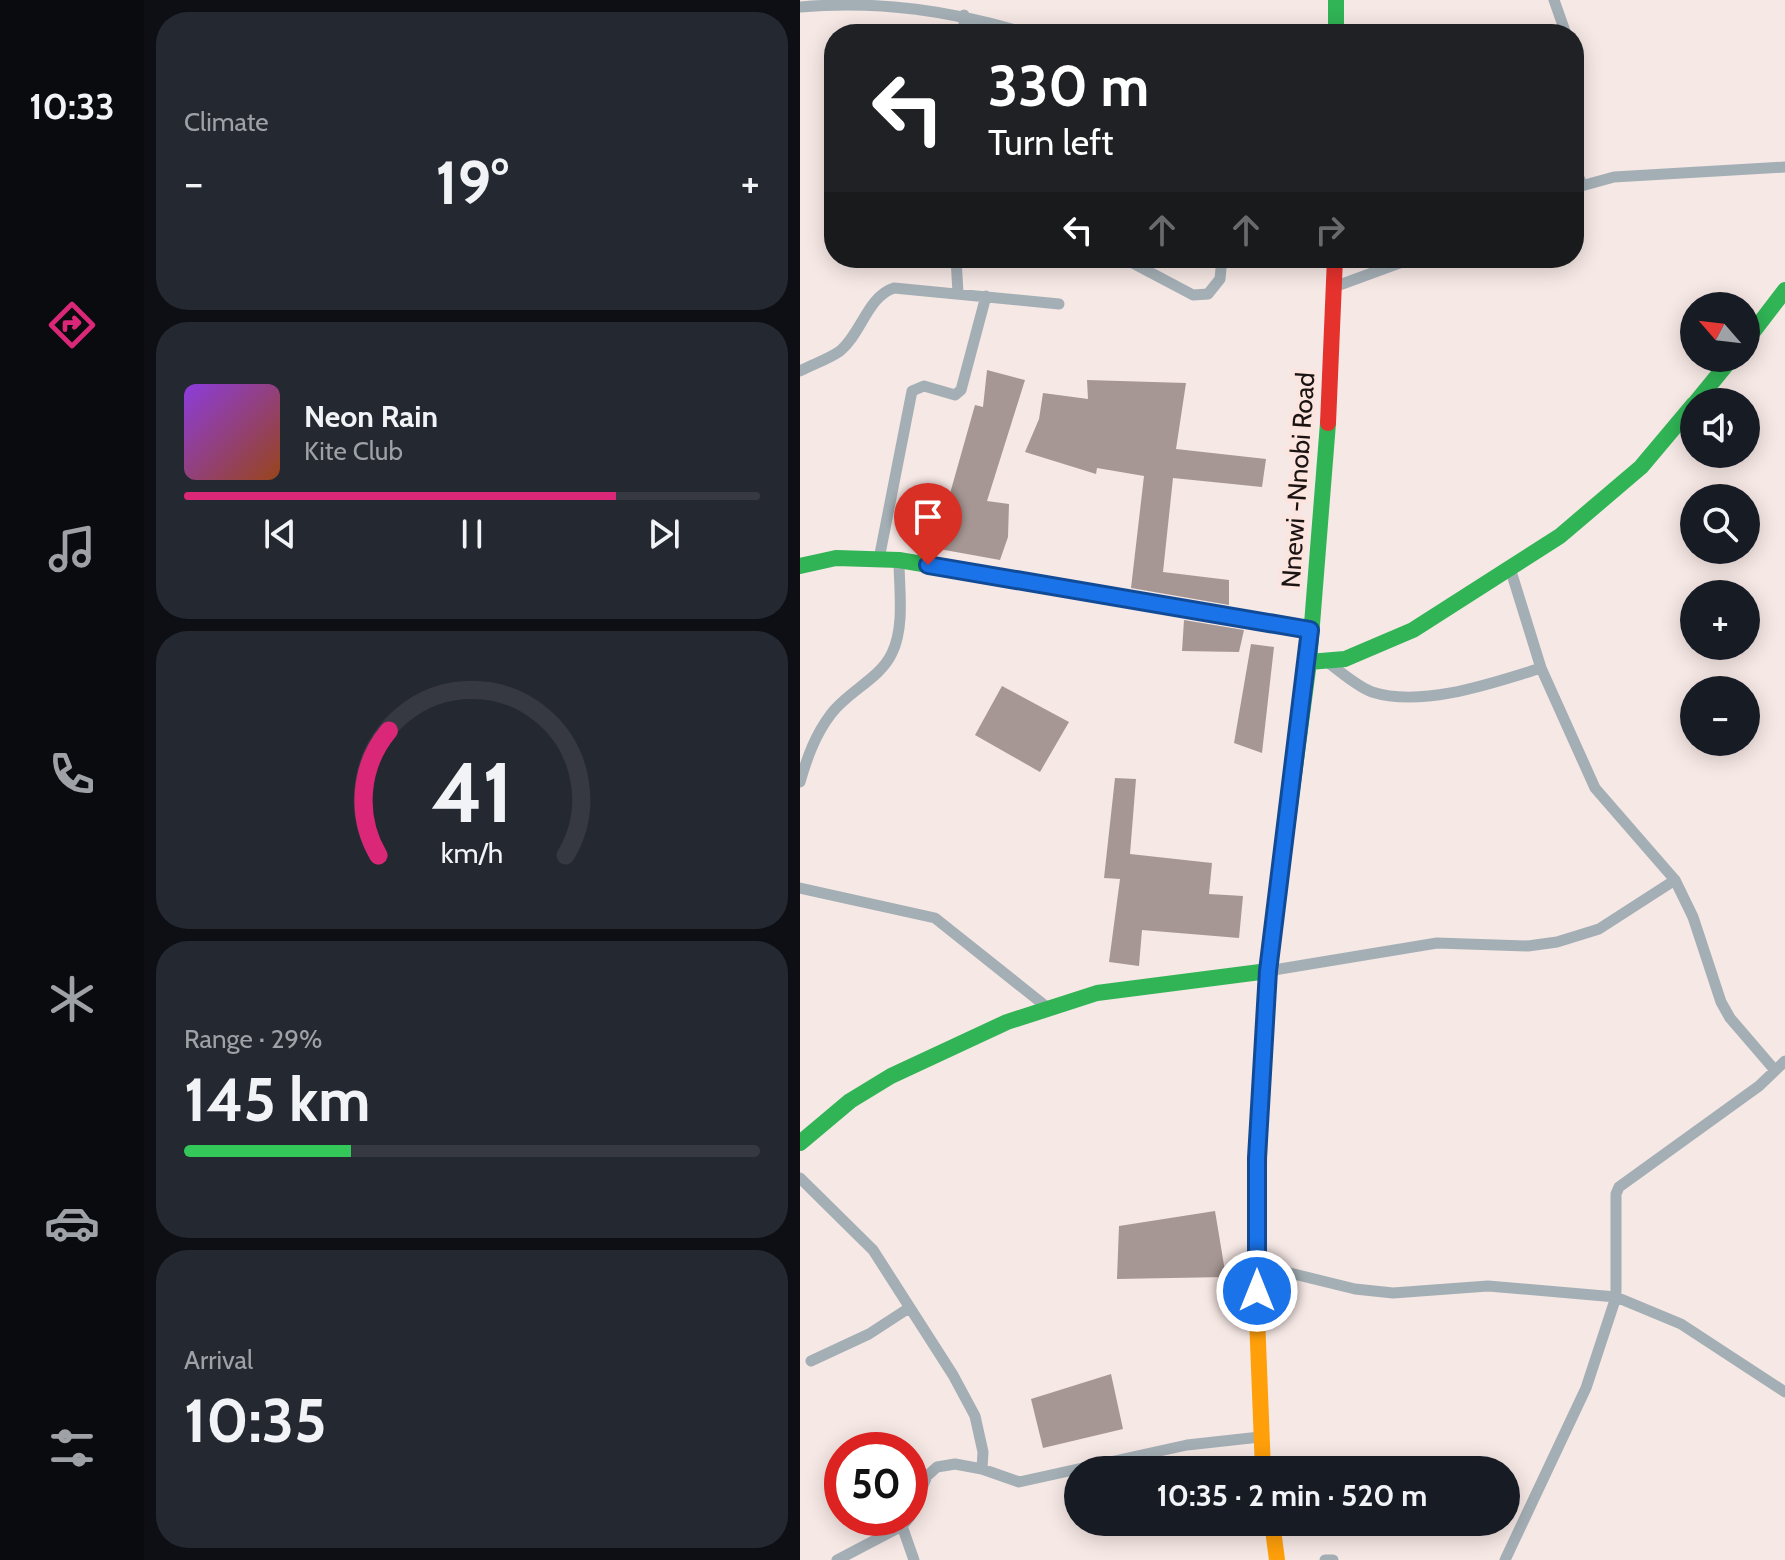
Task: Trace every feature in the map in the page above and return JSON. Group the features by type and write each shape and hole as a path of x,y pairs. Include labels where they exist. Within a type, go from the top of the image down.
{"street":[{"path":"1336,0 1336,24"},
{"path":"1554,0 1562,24"},
{"path":"800,7 837,2 913,5 995,24"},
{"path":"964,15 964,24"},
{"path":"1584,184 1614,177 1785,167"},
{"path":"957,268 958,293"},
{"path":"1142,268 1193,295 1208,294 1220,279 1221,268"},
{"name":"Nnewi -Nnobi Road","path":"1262,1456 1257,1158 1268,971 1317,662 1310,630 1330,396 1335,268"},
{"path":"1334,287 1386,268"},
{"path":"800,371 839,352 853,338 884,291 894,288 1059,304"},
{"path":"1760,323 1785,290"},
{"path":"879,559 912,391 924,386 955,395 961,390 986,296"},
{"path":"1707,388 1720,372"},
{"path":"1317,662 1367,651 1401,636 1560,536 1619,488 1680,420"},
{"path":"800,566 836,558 899,560 1310,630"},
{"path":"800,782 810,747 831,713 879,672 892,654 899,634 899,560"},
{"path":"1510,568 1541,668 1595,788 1675,880 1693,917 1721,1002 1730,1018 1773,1068"},
{"path":"1317,662 1373,692 1401,695 1461,693 1541,668"},
{"path":"801,1137 891,1076 1007,1022 1097,993 1268,971 1437,943 1528,946 1557,942 1599,929 1675,880"},
{"path":"800,888 935,918 1048,1008"},
{"path":"1505,1560 1586,1388 1616,1297 1616,1194 1619,1187 1759,1086 1773,1068 1785,1061"},
{"path":"800,1178 873,1250 953,1375 975,1416 983,1452 982,1469"},
{"path":"1257,1265 1355,1289 1393,1293 1488,1286 1616,1297 1681,1324 1785,1392"},
{"path":"811,1361 869,1334 909,1308"},
{"path":"928,1475 937,1467 955,1464 982,1469 1019,1482 1187,1445 1260,1437"},
{"path":"837,1560 880,1536"},
{"path":"910,1536 914,1560"},
{"path":"1274,1536 1277,1560"},
{"path":"1325,1560 1333,1560"}],"building":[{"path":"987,370 1025,380 987,501 1009,504 1008,537 1000,560 906,543 914,493 949,497 975,405 983,407"},
{"path":"1087,380 1186,383 1176,449 1266,459 1262,487 1173,478 1163,572 1229,580 1229,605 1131,588 1144,476 1097,468 1096,474 1025,452 1039,419 1043,393 1088,399"},
{"path":"1184,620 1244,630 1239,652 1182,651"},
{"path":"1251,644 1274,647 1262,753 1234,743"},
{"path":"1002,686 1069,722 1040,772 975,735"},
{"path":"1115,778 1136,779 1130,854 1212,863 1209,894 1243,896 1239,938 1142,930 1139,966 1109,962 1120,879 1104,878"},
{"path":"1215,1211 1226,1277 1117,1279 1119,1226"},
{"path":"1111,1374 1123,1429 1043,1448 1031,1399"}],"traffic: fast":[{"path":"1336,0 1336,24"},
{"path":"1760,323 1785,290"},
{"path":"1707,388 1721,372"},
{"path":"1309,662 1345,659 1413,630 1560,536 1641,467 1680,421"},
{"path":"1260,1096 1268,971 1309,662 1328,423"},
{"path":"800,566 836,558 899,560 1310,630"},
{"path":"800,1143 850,1101 891,1076 1007,1022 1097,993 1268,971"}],"traffic: slow":[{"path":"1260,1096 1257,1317 1262,1456"},
{"path":"1274,1536 1277,1560"}],"traffic: jam":[{"path":"1328,423 1335,268"}],"route":[{"path":"928,565 1310,630 1309,662 1268,971 1257,1158 1257,1291"}]}
